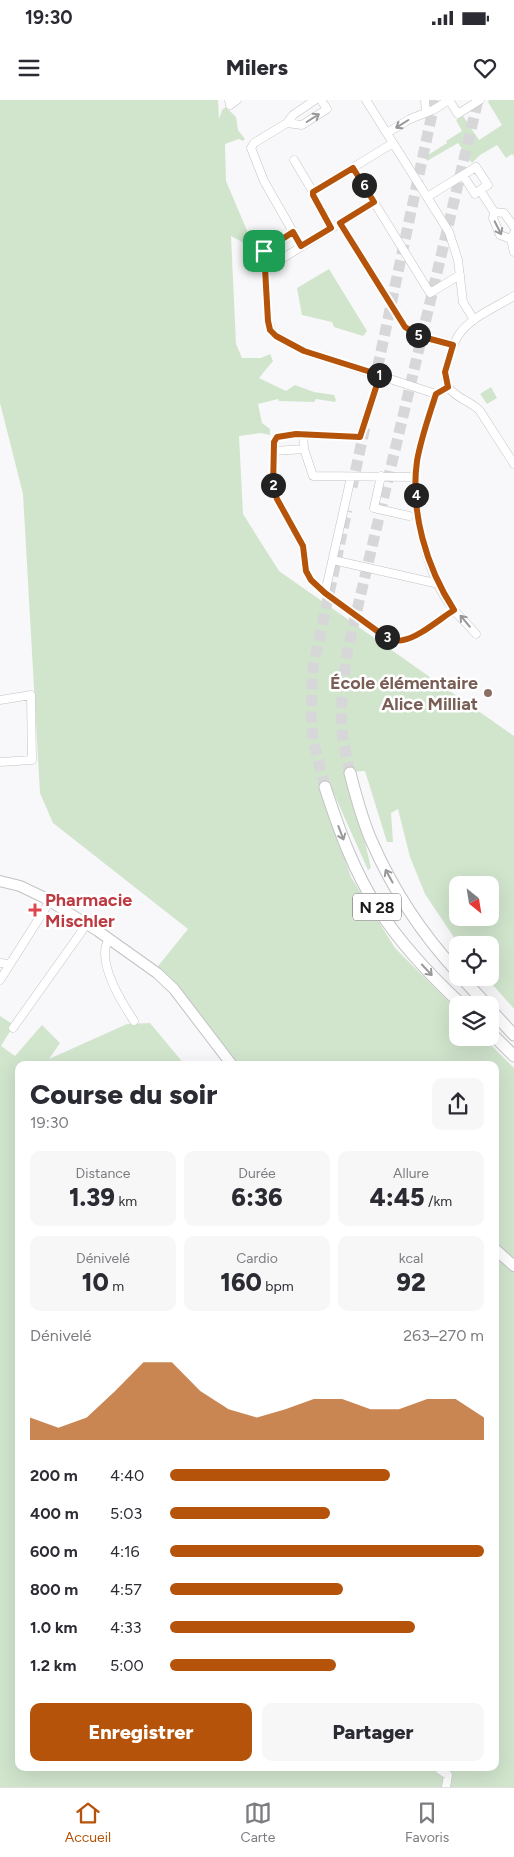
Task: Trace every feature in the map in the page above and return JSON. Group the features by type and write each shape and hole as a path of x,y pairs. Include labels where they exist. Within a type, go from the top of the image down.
{"highway":[{"name":"N 28","path":"350,773 364,822 381,862 414,918 449,962"},
{"name":"N 28","path":"325,787 352,859 378,909 415,958 453,996"},
{"path":"469,986 479,996"},
{"path":"499,1019 514,1035"},
{"path":"499,1041 514,1056"}],"main road":[{"path":"0,881 27,889 87,924 166,980 229,1061"},
{"path":"499,1253 514,1261"},
{"path":"499,1253 514,1266"}],"street":[{"path":"229,100 230,104 237,100"},
{"path":"301,246 264,181 251,148 254,143 288,123 293,115 314,100"},
{"path":"288,123 302,125 327,109 321,100"},
{"path":"366,100 453,242 460,274 463,302 474,320"},
{"path":"425,100 426,112"},
{"path":"387,133 410,119 449,100 458,114 480,100"},
{"path":"313,192 393,143"},
{"path":"294,160 331,228"},
{"path":"427,197 476,167 488,185 475,194 463,175"},
{"path":"353,168 430,293 460,274"},
{"path":"480,190 494,212 493,218 500,235 512,236 514,252"},
{"path":"265,269 374,202"},
{"path":"494,212 504,213 514,227"},
{"path":"340,223 405,327 419,336 453,345"},
{"path":"293,232 264,251 268,321 272,334 304,351 436,394"},
{"path":"514,296 474,320 462,330 453,345 445,372 448,387 456,396 474,405 480,411 514,464"},
{"path":"380,375 360,437 303,435 277,437 274,442 273,489 303,546 306,571 311,580 325,593 384,636 395,640 413,637 454,610"},
{"path":"448,387 436,394 420,447 415,477 418,521 430,563 439,584 454,610 476,634"},
{"path":"303,435 304,449 313,476 351,478 381,476 415,477"},
{"path":"274,451 304,449"},
{"path":"381,476 374,508 409,516"},
{"path":"325,593 351,478"},
{"path":"332,560 439,584"},
{"path":"0,700 31,695 32,760 0,762"},
{"path":"0,980 50,902"},
{"path":"13,1028 87,924"},
{"path":"109,939 105,949 107,967 125,1007 134,1021"},
{"path":"0,963 10,964"},
{"path":"442,1771 448,1775 446,1787"}],"green space":[{"path":"0,100 218,100 219,119 222,110 226,107 236,117 238,130 245,139 225,144 226,181 248,233 259,248 257,250 231,236 236,344 242,358 261,358 270,354 273,361 259,378 286,391 295,385 314,392 334,395 336,400 335,402 316,399 314,402 279,401 278,399 258,404 262,423 270,429 270,435 261,433 239,436 243,514 279,571 514,736 514,1009 494,986 499,986 499,936 453,936 425,894 410,857 398,809 391,813 393,842 387,842 365,771 346,772 371,868 368,870 330,785 321,789 351,877 395,948 449,1002 449,1046 492,1046 514,1068 514,1787 0,1787 0,1016 14,1025 1,1046 15,1056 42,1025 60,1043 49,1059 127,1024 150,1023 182,1061 15,1061 15,1771 499,1771 499,1061 230,1061 154,971 188,929 53,823 40,793 23,494 0,403"},
{"path":"489,100 514,100 514,156 512,154 506,158 497,145 480,155 472,163 458,143 427,161 425,157 462,131 456,120 463,116 479,140 502,125 488,102"},
{"path":"329,269 367,331 363,336 334,327 332,322 302,315 297,288"},
{"path":"491,387 497,398 487,404 480,394"}],"tunnel":[{"path":"374,384 435,100"},
{"path":"350,773 342,721 343,690 348,648 478,100"},
{"path":"352,487 365,427"},
{"path":"325,787 313,739 311,713 313,668 347,510"}],"place":[{"name":"École élémentaire Alice Milliat","path":"488,693"},
{"name":"Pharmacie Mischler","path":"35,910"}],"route":[{"path":"353,168 374,202 340,223 405,327 419,336 453,345 445,372 448,387 436,394 420,447 415,477 418,521 430,563 439,584 454,610 413,637 395,640 384,636 318,588 306,571 303,546 273,489 275,439 281,436 296,434 360,437 380,375 304,351 272,334 268,321 264,251 293,232 301,246 331,228 313,192 353,168"}]}
